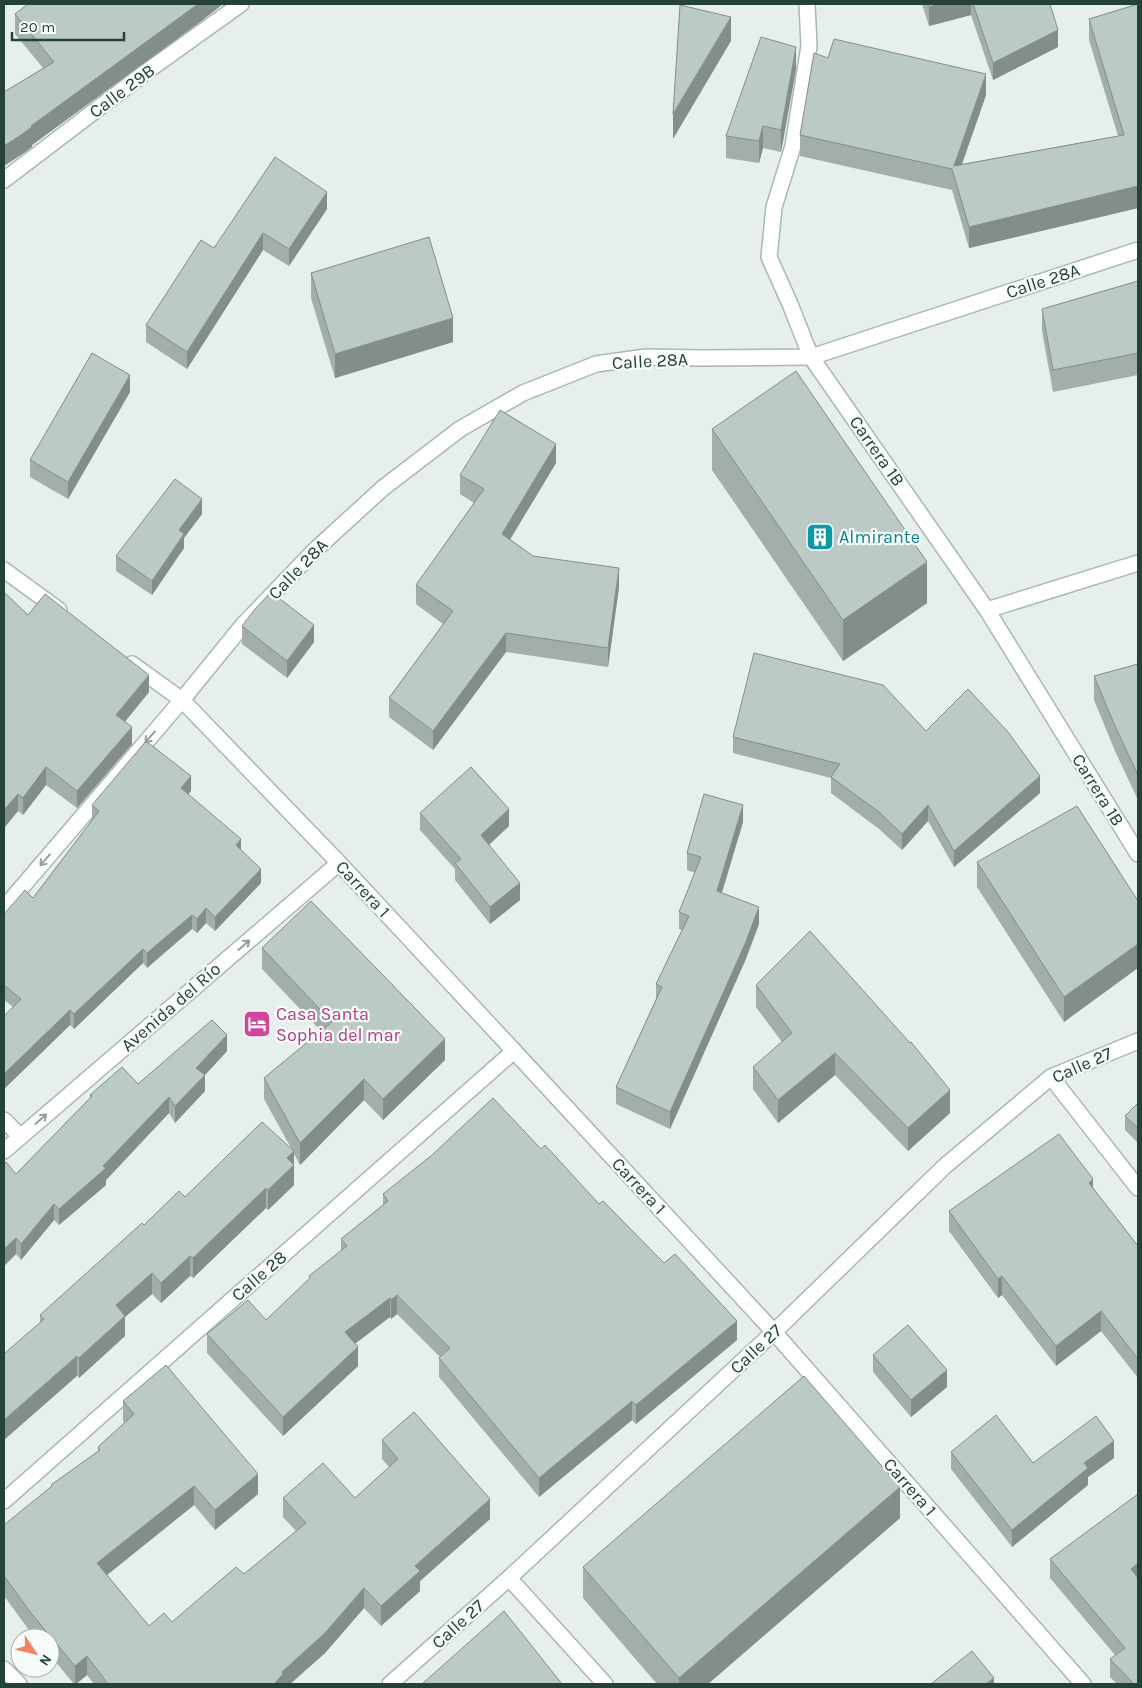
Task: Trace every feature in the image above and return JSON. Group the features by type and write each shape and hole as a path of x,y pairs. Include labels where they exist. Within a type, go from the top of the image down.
{"street":[{"name":"Calle 29B","path":"4,180 146,72 241,4"},
{"name":"Carrera 1B","path":"807,4 810,46 793,146 774,207 769,257 811,357 987,610 1138,854"},
{"name":"Calle 28A","path":"182,700 243,625 314,550 383,488 460,430 523,393 596,364 646,357 811,357 1138,250"},
{"path":"987,610 1138,563"},
{"path":"4,570 74,621"},
{"name":"Carrera 1","path":"120,654 182,700 339,863 514,1050 774,1332 1083,1684"},
{"path":"4,908 182,700"},
{"name":"Avenida del Río","path":"4,1151 339,863"},
{"name":"Calle 27","path":"390,1684 509,1578 774,1332 945,1166 1051,1077 1138,1041"},
{"name":"Calle 28","path":"4,1501 514,1050"},
{"path":"1051,1077 1138,1188"},
{"path":"4,1120 20,1136"},
{"path":"509,1578 605,1684"},
{"path":"4,1669 19,1684"}],"building":[{"path":"28,4 198,4 4,146 4,92 54,62 15,14"},
{"path":"928,4 939,4 929,7"},
{"path":"973,4 1050,4 1058,30 993,63"},
{"path":"1138,4 1138,186 969,227 952,169 800,135 814,53 828,58 834,39 986,74 954,166 1124,135 1089,19"},
{"path":"680,5 731,17 673,114"},
{"path":"761,37 796,47 781,130 763,126 759,141 726,136"},
{"path":"275,157 327,192 289,249 263,233 187,352 146,325 201,240 214,248"},
{"path":"429,237 453,318 335,354 311,273"},
{"path":"1138,281 1138,353 1053,370 1042,309"},
{"path":"92,353 130,375 68,482 30,460"},
{"name":"Almirante","path":"796,371 927,562 843,620 712,429"},
{"path":"500,410 556,444 502,534 533,556 619,568 608,648 506,633 433,731 389,698 453,611 416,585 484,489 460,475"},
{"path":"175,479 202,499 179,530 184,534 152,581 116,556"},
{"path":"4,592 28,615 45,594 149,675 116,715 132,727 77,791 46,767 23,798 18,794 4,810"},
{"path":"271,592 314,625 287,661 242,626"},
{"path":"754,653 883,685 926,731 968,689 1008,732 1040,776 954,851 928,805 902,834 879,812 831,777 840,764 733,737"},
{"path":"1138,664 1138,775 1094,676"},
{"path":"146,741 191,776 181,788 241,839 236,845 261,869 215,917 206,908 197,919 192,915 147,953 143,949 74,1014 70,1010 4,1074 4,1016 21,999 4,985 4,914 25,890 33,898 99,811 92,805"},
{"path":"471,767 509,809 481,835 520,883 490,907 455,863 461,859 420,813"},
{"path":"704,794 743,805 717,891 759,907 745,944 670,1112 616,1087 662,987 656,984 689,916 679,912 701,857 687,853"},
{"path":"1077,806 1138,901 1138,944 1064,997 977,862"},
{"path":"311,901 445,1039 383,1099 364,1079 300,1143 264,1078 332,1022 262,948"},
{"path":"810,931 911,1042 950,1090 908,1128 835,1053 778,1100 753,1067 792,1033 756,985"},
{"path":"212,1020 227,1035 196,1068 205,1075 175,1106 169,1097 103,1166 106,1168 59,1209 54,1204 21,1244 16,1238 4,1249 4,1164 6,1162 16,1174 92,1096 90,1095 122,1067 138,1084"},
{"path":"493,1098 541,1149 545,1145 599,1204 603,1201 664,1263 675,1254 737,1321 636,1405 632,1401 539,1478 439,1358 450,1348 397,1295 391,1300 390,1298 345,1332 358,1347 283,1417 207,1334 248,1300 266,1320 310,1278 309,1276 347,1246 341,1239 388,1201 383,1194 432,1155"},
{"path":"1138,1103 1138,1128 1125,1116"},
{"path":"262,1122 294,1151 287,1158 294,1165 268,1190 266,1188 193,1258 190,1256 161,1283 152,1273 116,1305 125,1316 79,1358 77,1356 4,1420 4,1354 44,1319 40,1315 142,1223 144,1225 179,1191 185,1197"},
{"path":"1059,1134 1093,1179 1089,1183 1138,1246 1138,1359 1101,1311 1056,1346 1002,1276 998,1279 949,1211"},
{"path":"908,1325 947,1370 911,1400 873,1355"},
{"path":"166,1365 258,1474 215,1510 194,1486 97,1563 149,1626 164,1613 172,1622 236,1567 244,1574 306,1523 283,1498 323,1463 355,1498 398,1459 382,1440 414,1412 490,1499 415,1566 420,1571 381,1606 364,1588 325,1633 282,1672 283,1674 274,1684 108,1684 87,1656 75,1666 60,1648 60,1628 43,1628 4,1576 4,1525 51,1485 100,1450 98,1447 134,1414 123,1401"},
{"path":"804,1376 900,1487 679,1678 583,1567"},
{"path":"996,1415 1033,1463 1096,1416 1114,1441 1084,1463 1088,1468 1012,1530 951,1452"},
{"path":"1138,1494 1138,1563 1131,1569 1138,1578 1138,1684 1134,1684 1110,1659 1125,1648 1050,1559"},
{"path":"504,1611 562,1684 422,1684"},
{"path":"972,1651 994,1678 986,1684 931,1684"}],"place":[{"name":"Almirante","path":"820,537"},
{"name":"Casa Santa Sophia del mar","path":"257,1024"}]}
